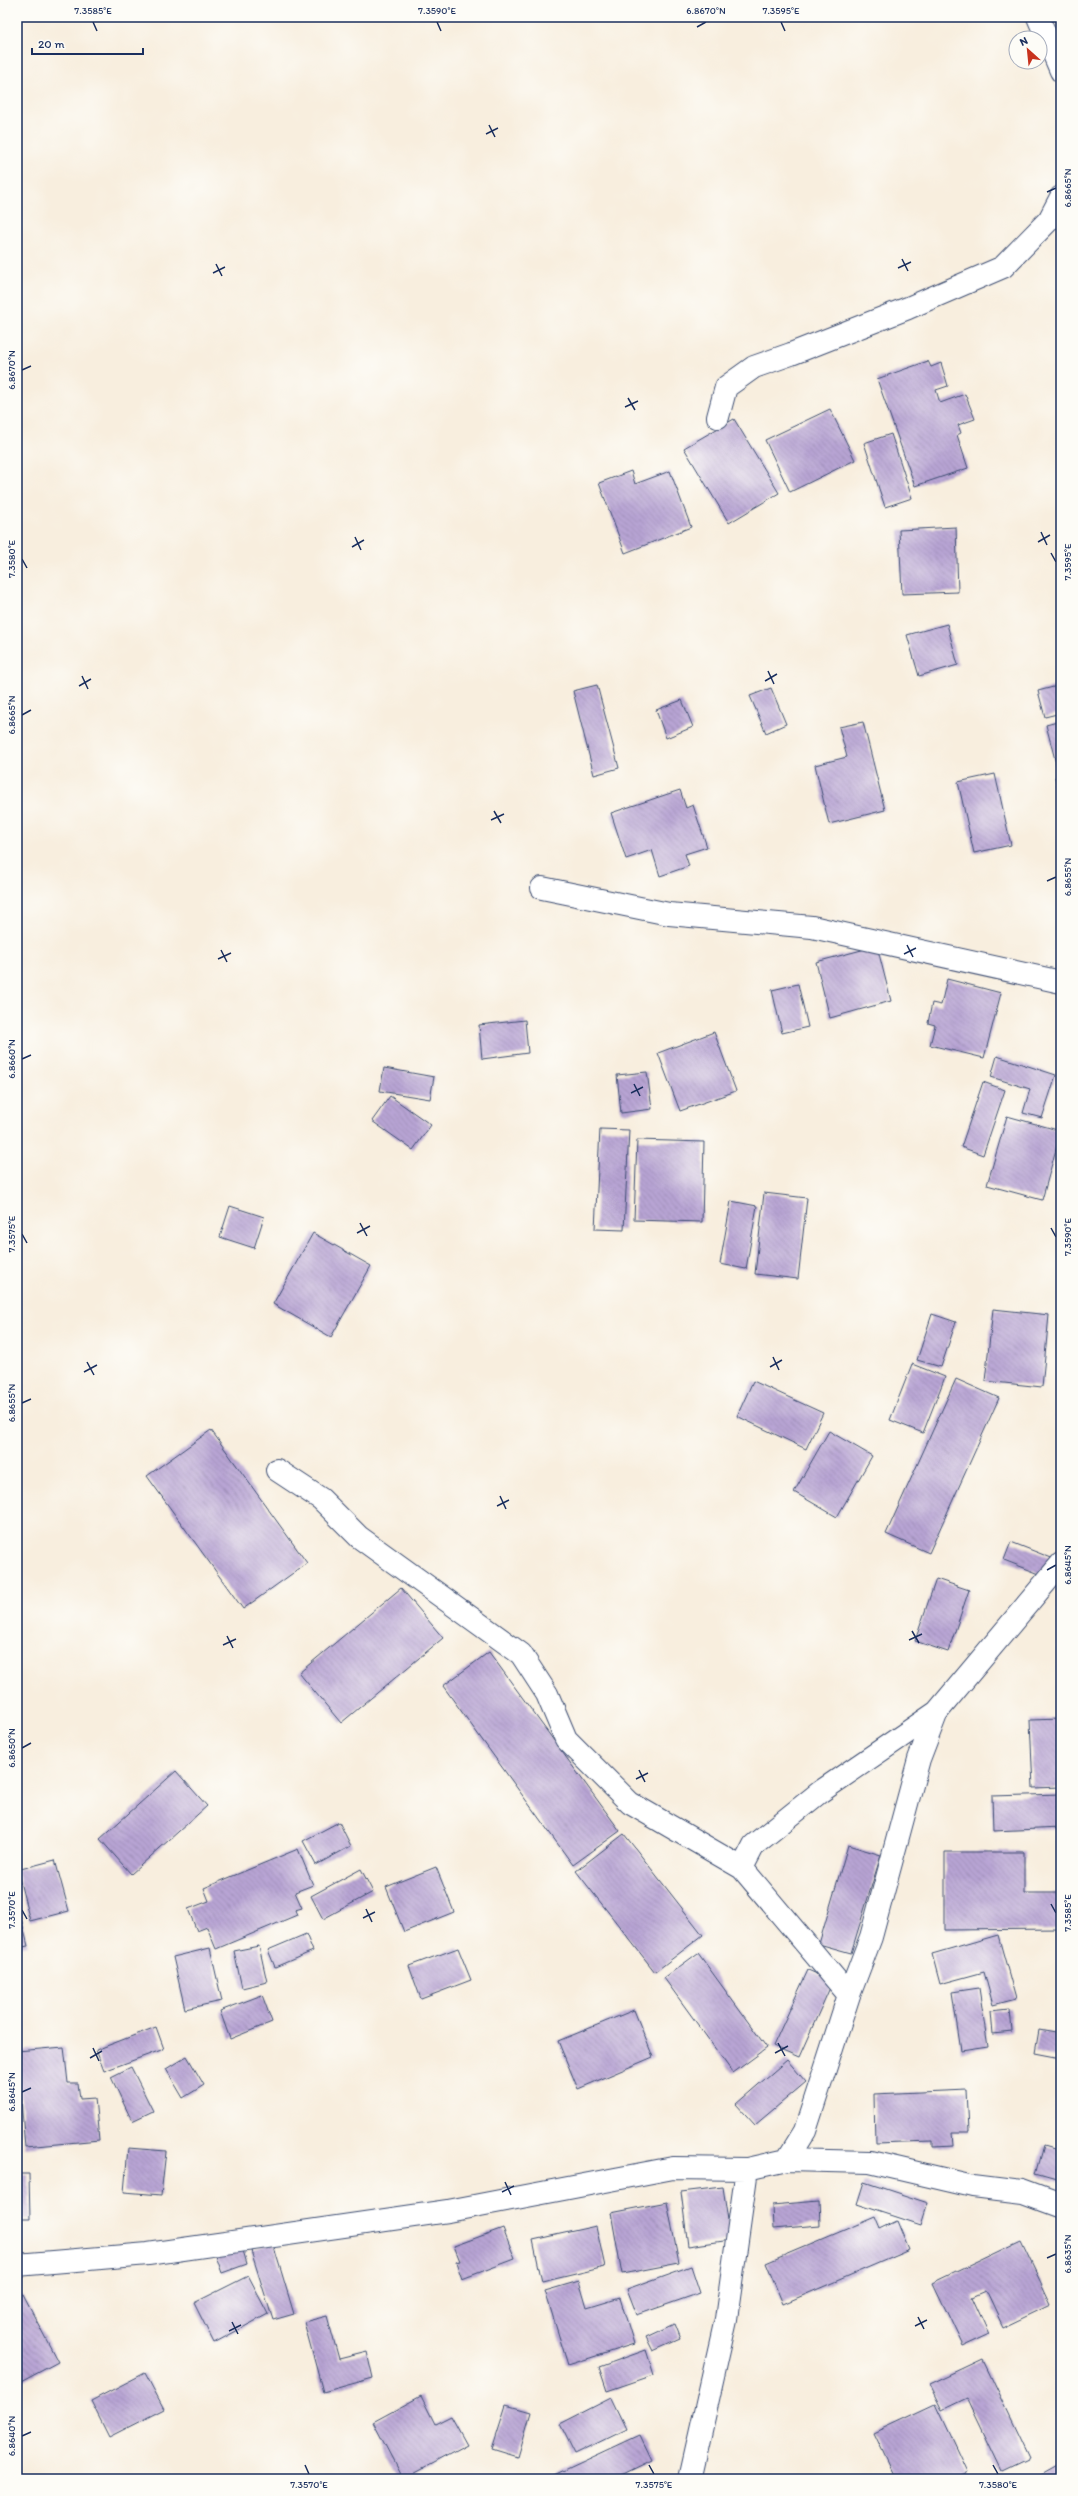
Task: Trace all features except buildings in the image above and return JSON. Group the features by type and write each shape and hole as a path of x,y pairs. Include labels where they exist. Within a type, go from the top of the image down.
{"street":[{"path":"1038,17 1061,72"},
{"path":"718,417 726,387 754,366 791,354 908,308 1003,267 1049,220 1061,197"},
{"path":"542,888 670,914 812,927 1061,982"},
{"path":"277,1470 321,1499 359,1537 521,1654 547,1694 566,1739 630,1803 742,1868 848,1995"},
{"path":"742,1868 754,1845 820,1792 937,1712 1061,1564"},
{"path":"787,2160 805,2131 848,1995 871,1937 919,1759 937,1712"},
{"path":"17,2265 148,2254 448,2211 673,2168 747,2169 787,2160 870,2162 974,2186 1023,2192 1061,2206"},
{"path":"690,2479 702,2432 726,2319 747,2169"}]}
